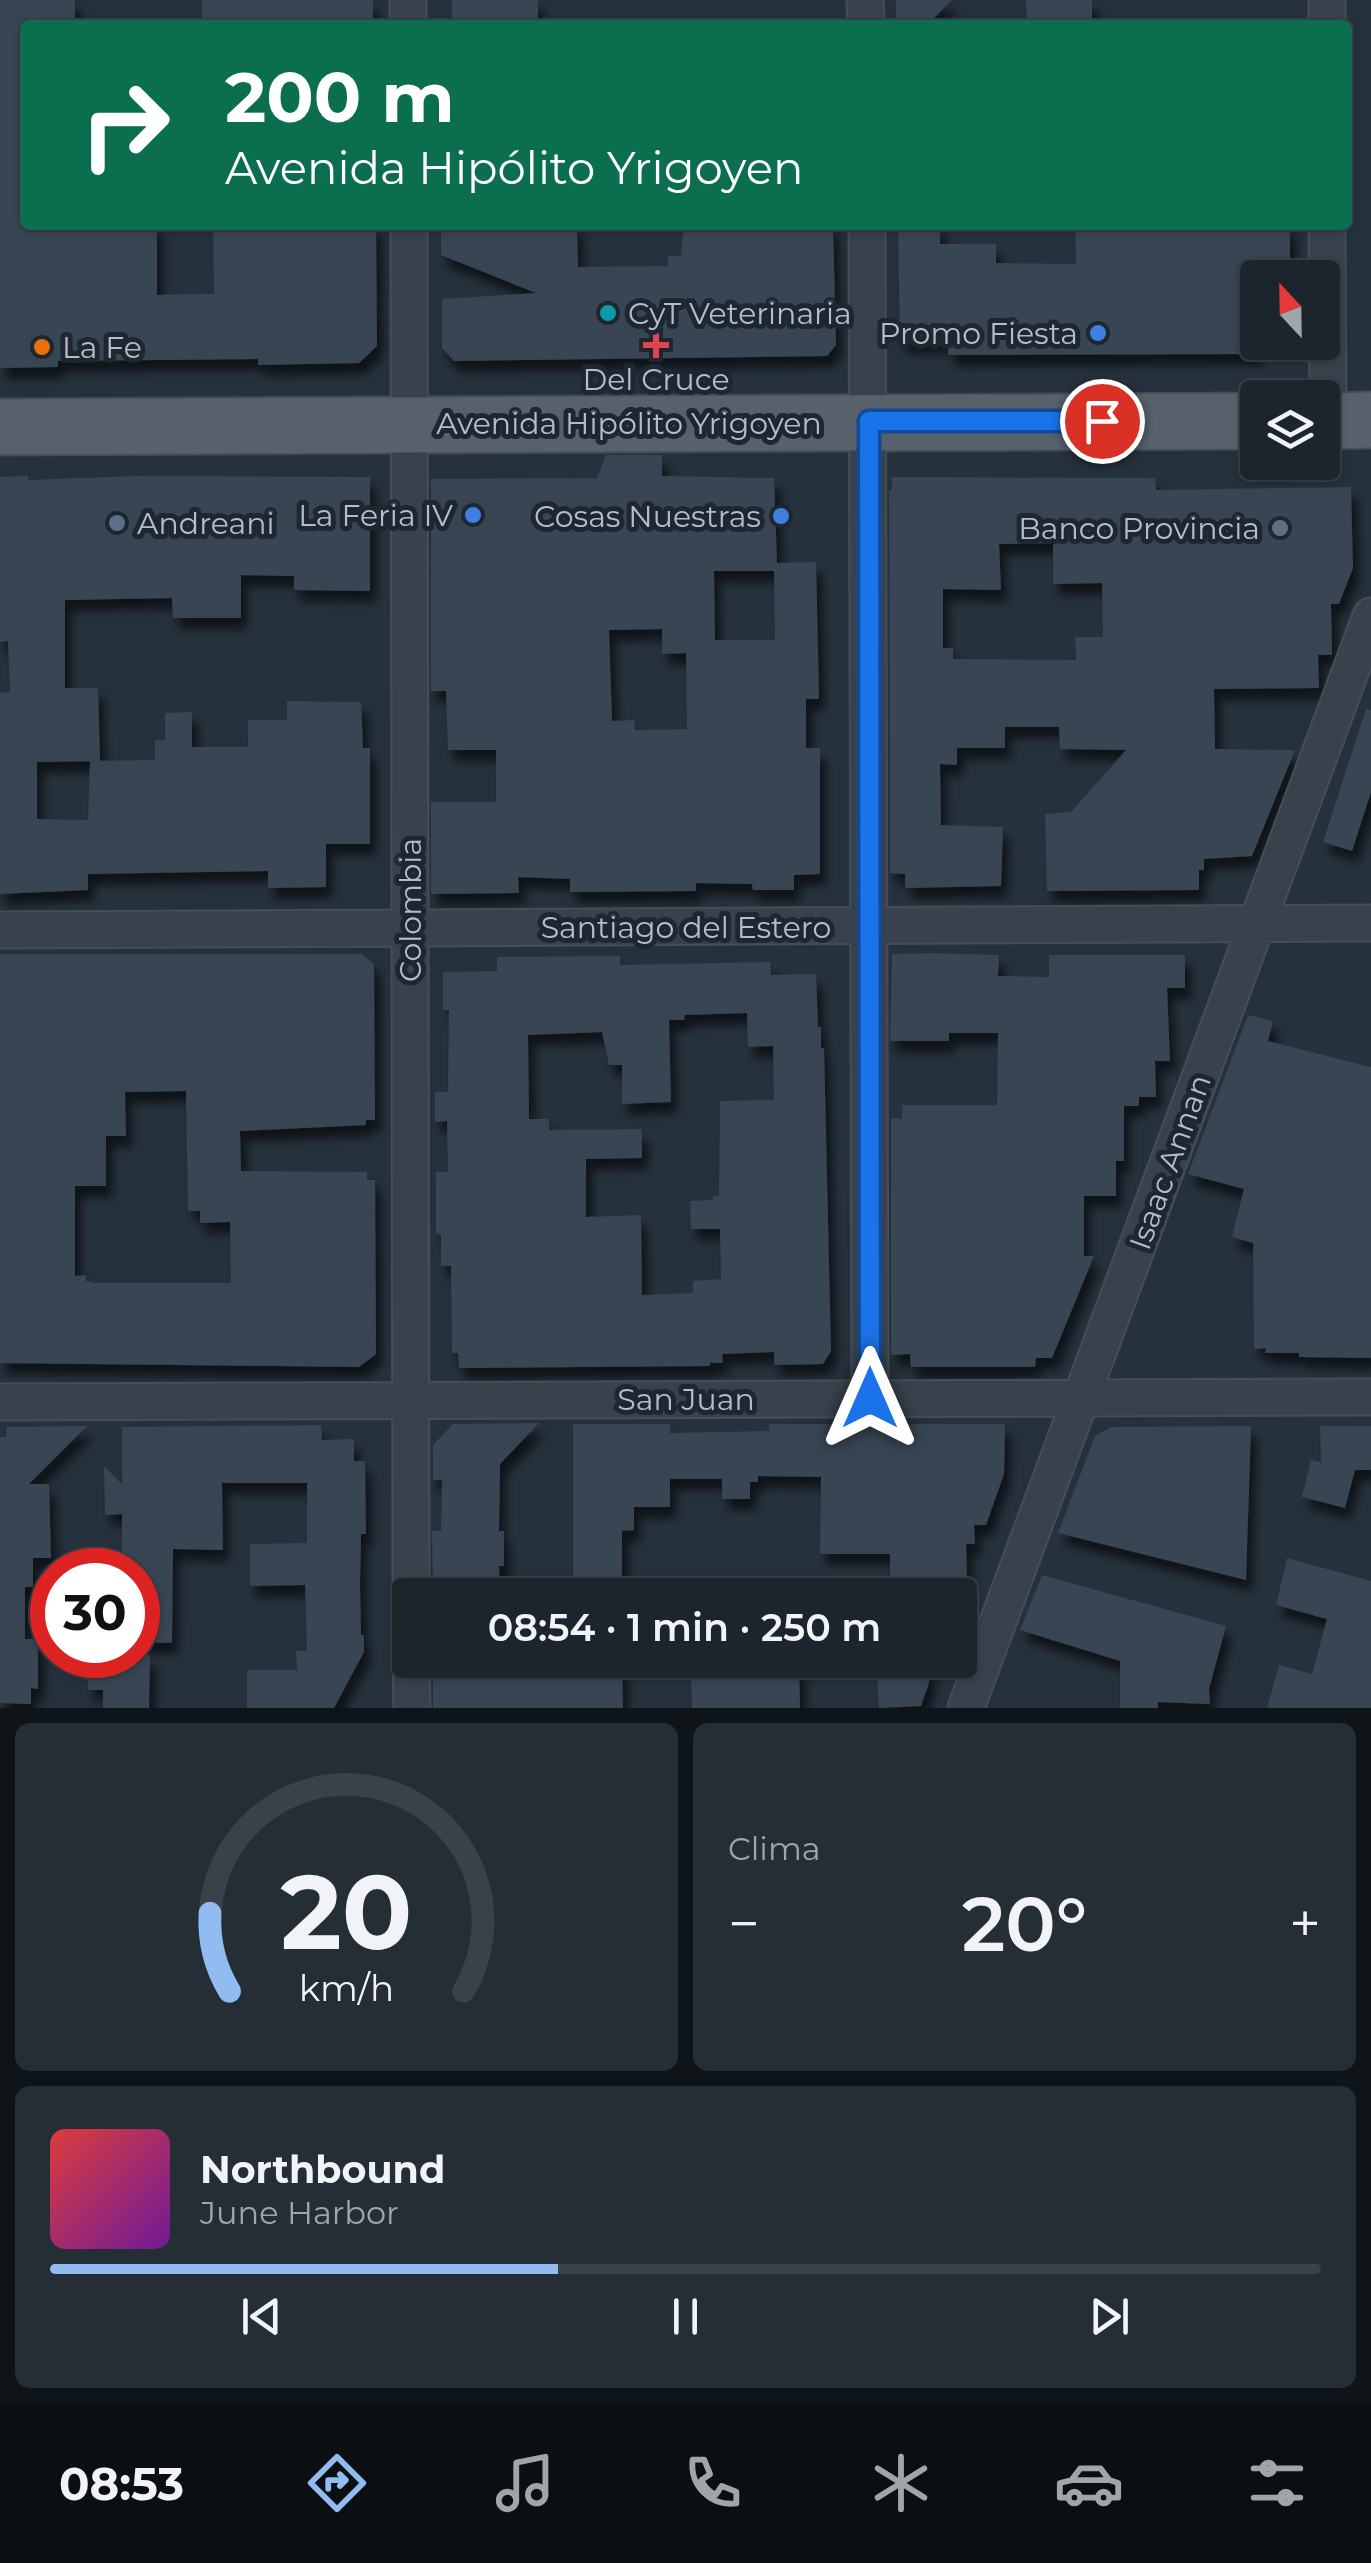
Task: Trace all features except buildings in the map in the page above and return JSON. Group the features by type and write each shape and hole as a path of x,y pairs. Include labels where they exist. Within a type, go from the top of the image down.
{"main road":[{"name":"Avenida Hipólito Yrigoyen","path":"0,427 1240,421"}],"street":[{"name":"Colombia","path":"409,230 412,1578"},
{"path":"867,230 870,1398"},
{"path":"1327,230 1337,380"},
{"name":"Isaac Annan","path":"966,1708 1371,616"},
{"name":"Santiago del Estero","path":"0,930 1371,923"},
{"name":"San Juan","path":"0,1402 1371,1396"},
{"path":"412,1678 412,1708"}],"place":[{"name":"CyT Veterinaria","path":"608,313"},
{"name":"Promo Fiesta","path":"1098,333"},
{"name":"Del Cruce","path":"656,345"},
{"name":"La Fe","path":"42,347"},
{"name":"La Feria IV","path":"473,515"},
{"name":"Cosas Nuestras","path":"781,516"},
{"name":"Andreani","path":"117,523"},
{"name":"Banco Provincia","path":"1280,528"}],"route":[{"path":"870,1398 869,421 1102,421"}]}
